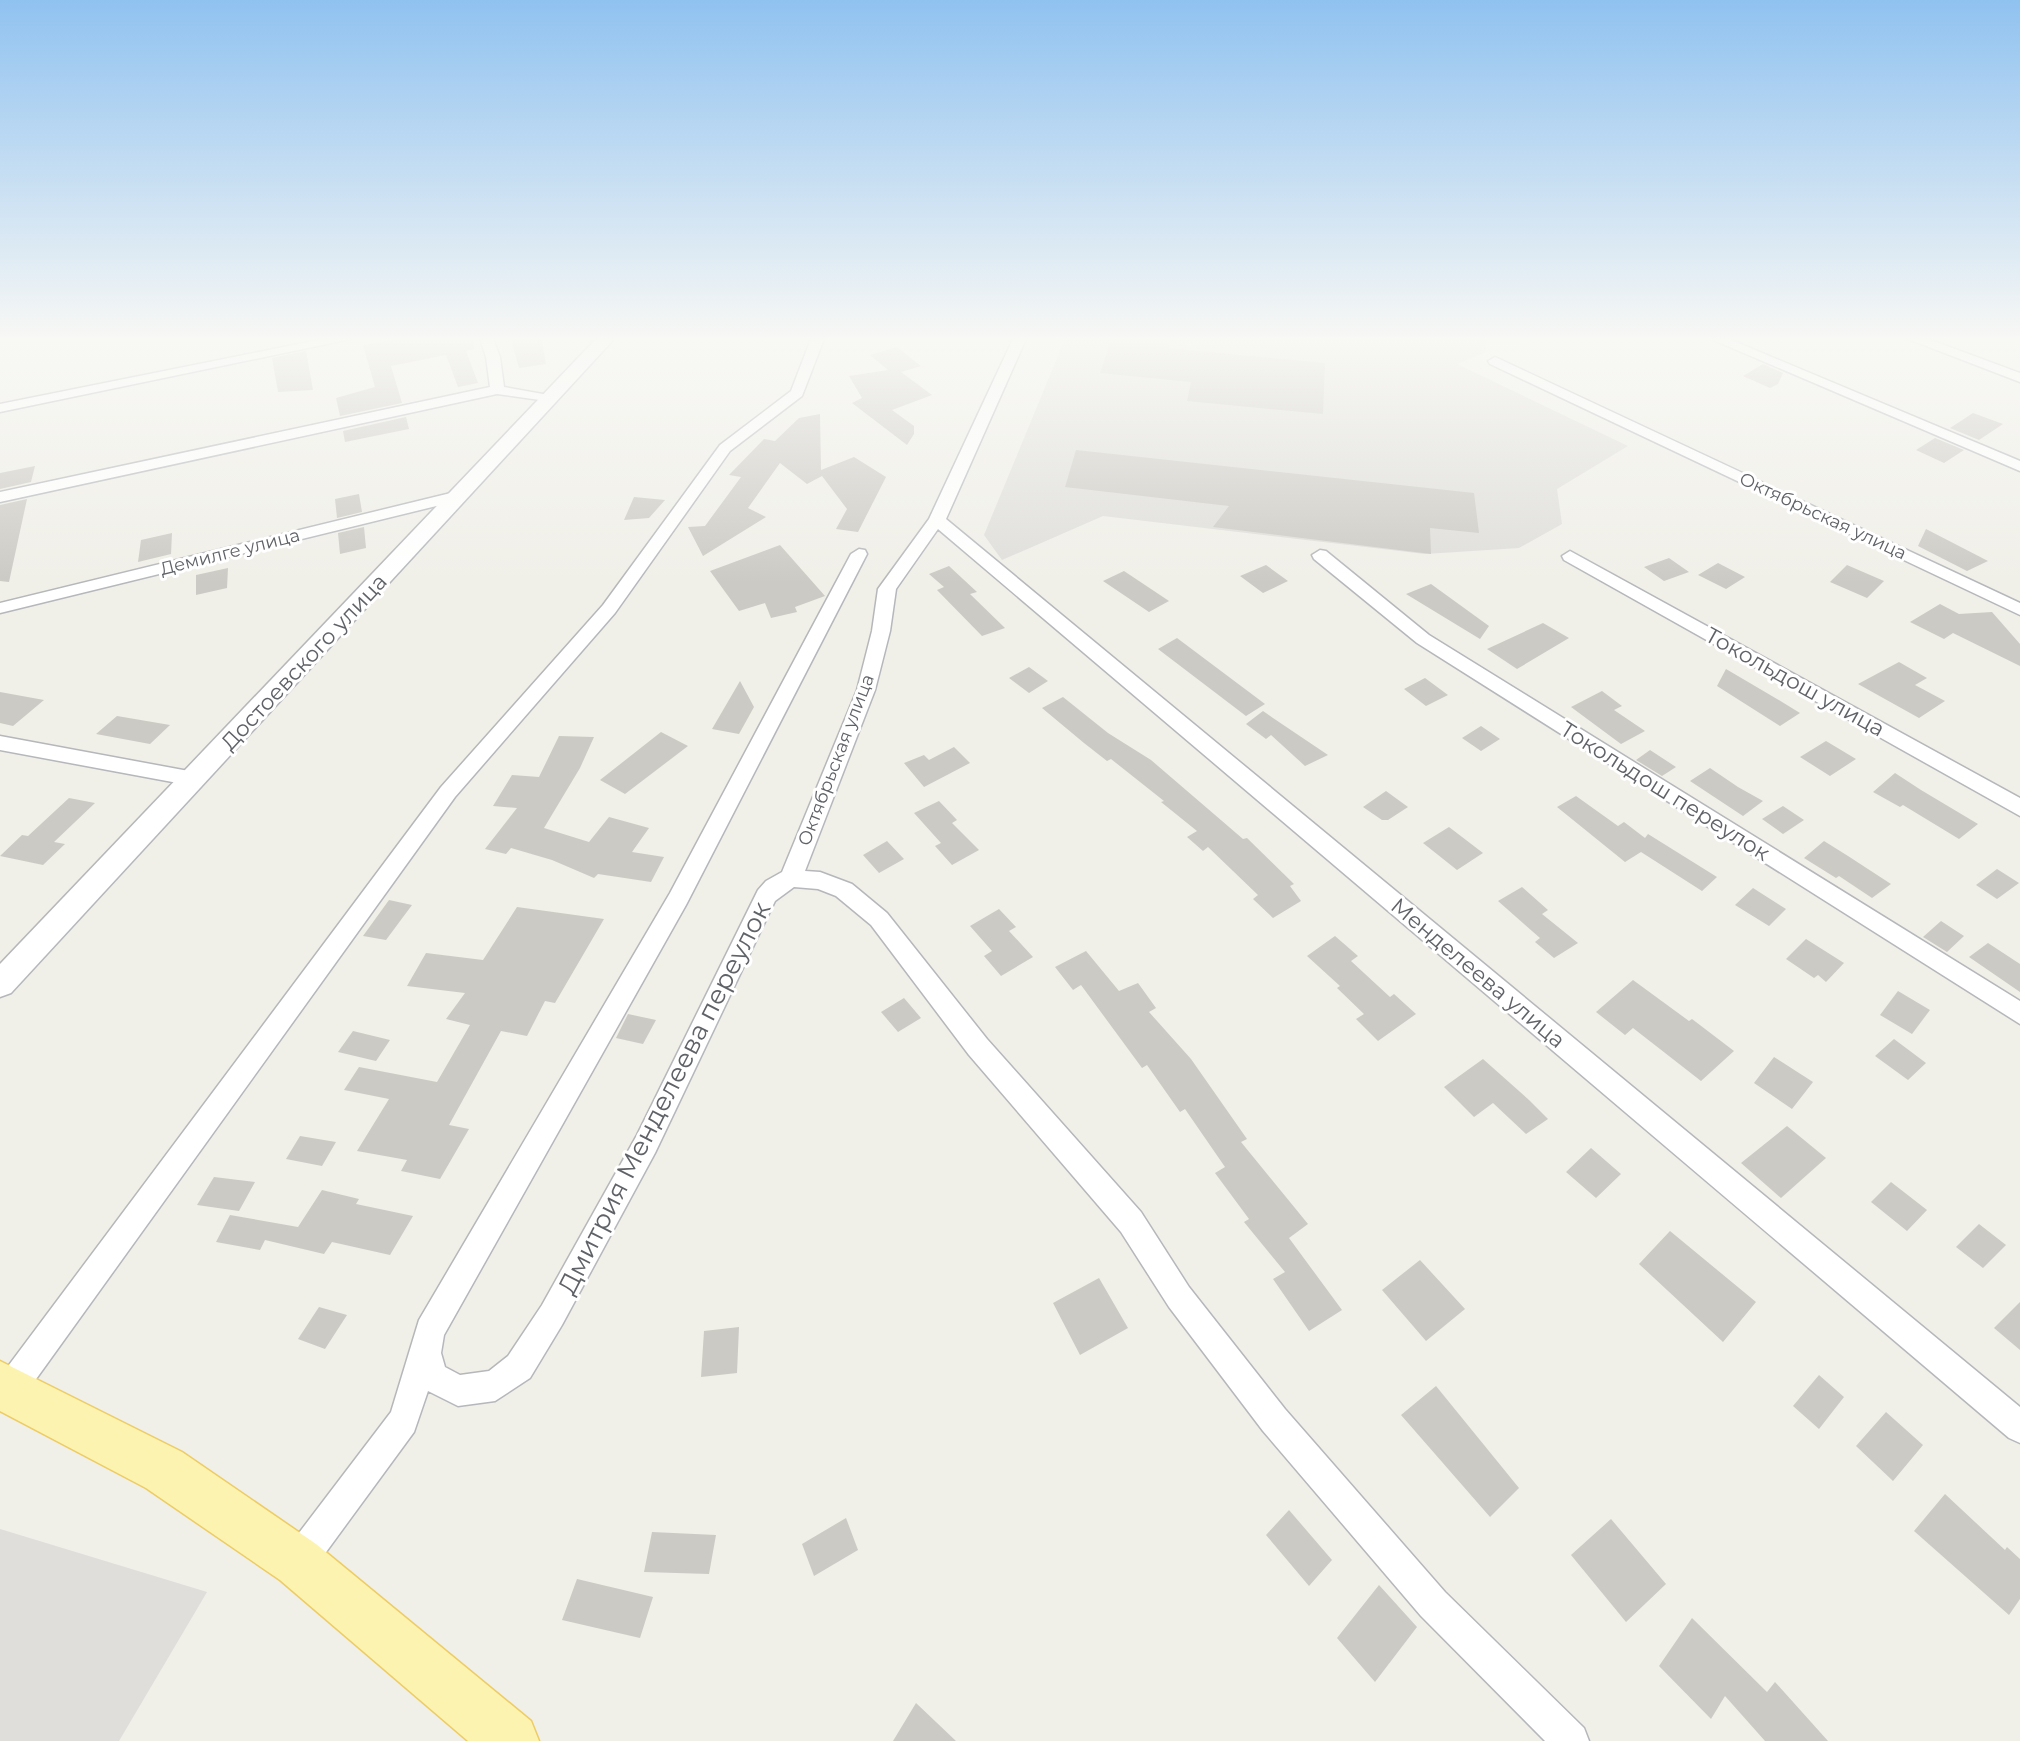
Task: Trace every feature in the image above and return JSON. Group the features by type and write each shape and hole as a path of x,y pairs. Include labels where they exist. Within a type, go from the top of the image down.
{"main road":[{"path":"5,1387 164,1470 298,1562 511,1741"}],"street":[{"path":"0,497 357,420"},
{"name":"Достоевского улица","path":"0,984 529,420"},
{"path":"5,1387 448,792 609,609 725,448 761,420"},
{"name":"Октябрьская улица","path":"791,878 866,690 881,631 887,589 937,520 983,420"},
{"name":"Октябрьская улица","path":"1620,420 2020,610"},
{"path":"1911,420 2020,466"},
{"name":"Демилге улица","path":"0,608 459,496"},
{"name":"Менделеева улица","path":"937,520 2020,1427"},
{"path":"298,1562 403,1421 426,1353 430,1331 678,899 859,554"},
{"name":"Токольдош переулок","path":"1320,555 1423,639 2020,1014"},
{"name":"Токольдош улица","path":"1570,556 2020,808"},
{"path":"0,743 194,779"},
{"path":"791,878 820,881 844,890 879,919 978,1047 1131,1222 1179,1297 1274,1420 1433,1604 1571,1741"},
{"name":"Дмитрия Менделеева переулок","path":"426,1353 433,1377 458,1391 495,1386 519,1367 552,1315 646,1144 766,896 774,887 791,878"}],"shaded area":[{"path":"1031,420 1574,420 1628,446 1557,489 1562,524 1519,548 1425,554 1103,516 1002,560 984,535"},
{"path":"0,1529 207,1592 119,1741 0,1741"}],"building":[{"path":"391,420 407,420 409,429 345,442 343,431"},
{"path":"797,420 820,420 821,470 854,457 886,477 858,532 836,529 847,509 822,476 807,484 780,463 748,508 766,517 703,556 688,527 705,526 741,477 729,475 764,439 775,441"},
{"path":"875,420 906,420 914,426 914,434 907,445"},
{"path":"1962,420 1993,420 2003,424 1979,440 1950,428"},
{"path":"1935,438 1964,450 1944,463 1916,450"},
{"path":"1076,450 1474,493 1479,533 1430,528 1431,554 1213,527 1229,506 1065,487"},
{"path":"35,466 31,482 0,489 0,473"},
{"path":"359,494 362,512 337,518 335,499"},
{"path":"634,497 665,500 649,518 624,520"},
{"path":"27,499 9,582 0,581 0,505"},
{"path":"364,527 366,548 340,554 338,533"},
{"path":"1926,529 1988,561 1967,571 1918,546"},
{"path":"172,533 171,554 138,562 141,540"},
{"path":"780,545 825,596 795,607 797,612 771,618 765,603 739,611 710,571"},
{"path":"1669,558 1689,572 1664,581 1644,567"},
{"path":"1718,563 1745,577 1726,589 1698,575"},
{"path":"1266,565 1288,581 1263,593 1240,576"},
{"path":"1847,565 1884,581 1867,598 1830,582"},
{"path":"949,566 977,592 970,594 1005,628 982,636 937,590 944,587 929,574"},
{"path":"228,568 227,588 196,595 196,575"},
{"path":"1124,571 1169,601 1149,612 1103,581"},
{"path":"1431,584 1489,626 1480,639 1406,594"},
{"path":"1940,604 1959,614 1992,612 2020,644 2020,666 1953,633 1944,639 1910,622"},
{"path":"1543,623 1569,638 1517,669 1487,649"},
{"path":"1177,638 1265,704 1246,716 1158,649"},
{"path":"1899,662 1927,678 1915,685 1945,701 1919,718 1858,684"},
{"path":"1029,667 1048,681 1029,693 1009,678"},
{"path":"1726,669 1800,713 1780,726 1717,686"},
{"path":"1425,678 1448,695 1426,706 1404,689"},
{"path":"740,681 754,707 739,734 712,729"},
{"path":"1602,691 1622,706 1614,710 1645,731 1621,744 1571,707"},
{"path":"0,692 44,700 13,726 0,723"},
{"path":"1063,697 1108,733 1151,760 1243,839 1247,838 1294,884 1290,886 1301,901 1273,918 1253,899 1258,895 1208,847 1203,851 1187,837 1197,831 1161,802 1164,801 1111,759 1107,761 1042,708"},
{"path":"1263,711 1328,755 1305,766 1271,735 1266,739 1246,724"},
{"path":"117,716 170,725 150,744 96,734"},
{"path":"1481,726 1500,739 1481,751 1462,738"},
{"path":"661,732 688,746 625,794 600,780"},
{"path":"559,736 594,737 580,768 544,828 589,842 609,817 649,828 632,852 664,857 651,882 598,874 594,878 552,860 511,848 506,854 485,849 517,808 493,806 512,775 539,777"},
{"path":"1826,741 1856,759 1830,776 1800,757"},
{"path":"954,747 970,763 924,787 904,763 924,755 929,760"},
{"path":"1650,750 1676,767 1662,776 1636,760"},
{"path":"1710,768 1763,801 1743,816 1690,781"},
{"path":"1895,773 1978,824 1959,839 1903,805 1900,807 1873,792"},
{"path":"1386,791 1408,807 1388,820 1382,820 1363,807"},
{"path":"1576,796 1618,826 1624,822 1645,838 1648,834 1717,877 1702,891 1641,852 1625,862 1557,807"},
{"path":"69,798 95,803 54,842 65,844 43,865 0,856 22,835 28,836"},
{"path":"939,801 957,820 952,823 979,850 952,865 935,846 941,843 914,813"},
{"path":"1783,806 1804,820 1783,834 1762,819"},
{"path":"1449,827 1483,853 1457,870 1423,843"},
{"path":"887,841 904,859 879,873 863,855"},
{"path":"1824,841 1891,884 1872,898 1804,858"},
{"path":"1997,869 2019,883 1997,899 1976,885"},
{"path":"1522,887 1548,910 1542,914 1578,943 1554,958 1535,942 1540,938 1498,901"},
{"path":"1753,888 1786,909 1769,926 1735,905"},
{"path":"389,900 412,905 386,940 363,936"},
{"path":"517,907 604,919 555,1003 545,1001 527,1036 501,1031 449,1125 469,1129 440,1179 401,1171 407,1160 357,1151 389,1099 344,1090 359,1067 437,1082 470,1025 446,1019 465,993 407,986 426,953 483,960"},
{"path":"999,909 1016,927 1009,931 1033,957 1001,976 984,956 992,951 970,926"},
{"path":"1941,921 1964,936 1947,952 1923,937"},
{"path":"1335,936 1358,956 1351,961 1390,997 1394,994 1416,1014 1378,1041 1356,1019 1364,1014 1337,988 1340,986 1307,956"},
{"path":"1806,939 1844,963 1826,982 1818,975 1814,978 1786,959"},
{"path":"1988,943 2020,964 2020,992 1969,957"},
{"path":"1086,951 1119,991 1138,983 1156,1008 1149,1012 1191,1059 1247,1139 1241,1142 1308,1224 1289,1238 1342,1310 1309,1331 1273,1279 1285,1272 1244,1222 1249,1219 1215,1173 1225,1167 1185,1109 1180,1112 1147,1065 1142,1068 1081,985 1073,990 1055,967"},
{"path":"1633,980 1734,1051 1701,1081 1633,1028 1625,1035 1596,1012"},
{"path":"1898,991 1930,1010 1912,1034 1880,1015"},
{"path":"904,998 921,1018 898,1032 881,1012"},
{"path":"628,1014 656,1020 643,1044 616,1038"},
{"path":"353,1031 390,1040 376,1061 338,1052"},
{"path":"1894,1039 1926,1063 1908,1080 1875,1056"},
{"path":"1774,1057 1813,1082 1792,1109 1754,1083"},
{"path":"1483,1059 1548,1119 1526,1134 1493,1103 1474,1117 1444,1087"},
{"path":"1787,1126 1826,1158 1781,1198 1741,1163"},
{"path":"300,1136 336,1142 322,1166 286,1159"},
{"path":"1591,1148 1621,1174 1596,1198 1566,1172"},
{"path":"214,1177 255,1182 239,1211 197,1205"},
{"path":"1891,1182 1927,1210 1907,1231 1871,1202"},
{"path":"322,1190 359,1199 356,1204 413,1216 390,1255 332,1242 324,1254 265,1240 260,1250 216,1242 230,1215 298,1227"},
{"path":"1979,1224 2006,1245 1983,1268 1956,1247"},
{"path":"1670,1231 1756,1302 1723,1342 1639,1264"},
{"path":"1420,1260 1465,1309 1426,1341 1382,1290"},
{"path":"1099,1278 1128,1328 1080,1355 1053,1303"},
{"path":"2020,1302 2020,1350 1994,1328"},
{"path":"319,1307 347,1315 325,1349 298,1339"},
{"path":"739,1327 737,1373 701,1377 704,1331"},
{"path":"1819,1375 1844,1397 1819,1429 1793,1406"},
{"path":"1436,1386 1519,1488 1490,1517 1401,1415"},
{"path":"1886,1412 1923,1445 1893,1481 1856,1446"},
{"path":"1945,1494 2005,1550 2007,1547 2020,1559 2020,1599 2009,1615 1914,1531"},
{"path":"1289,1510 1332,1560 1309,1586 1266,1535"},
{"path":"846,1518 858,1550 814,1576 802,1544"},
{"path":"1611,1519 1666,1584 1626,1622 1571,1555"},
{"path":"652,1532 716,1535 709,1574 644,1572"},
{"path":"577,1579 653,1597 640,1638 562,1620"},
{"path":"1379,1585 1417,1627 1375,1682 1337,1638"},
{"path":"1692,1618 1767,1692 1775,1682 1828,1741 1765,1741 1725,1696 1711,1719 1659,1666"},
{"path":"916,1703 956,1741 893,1741"}]}
